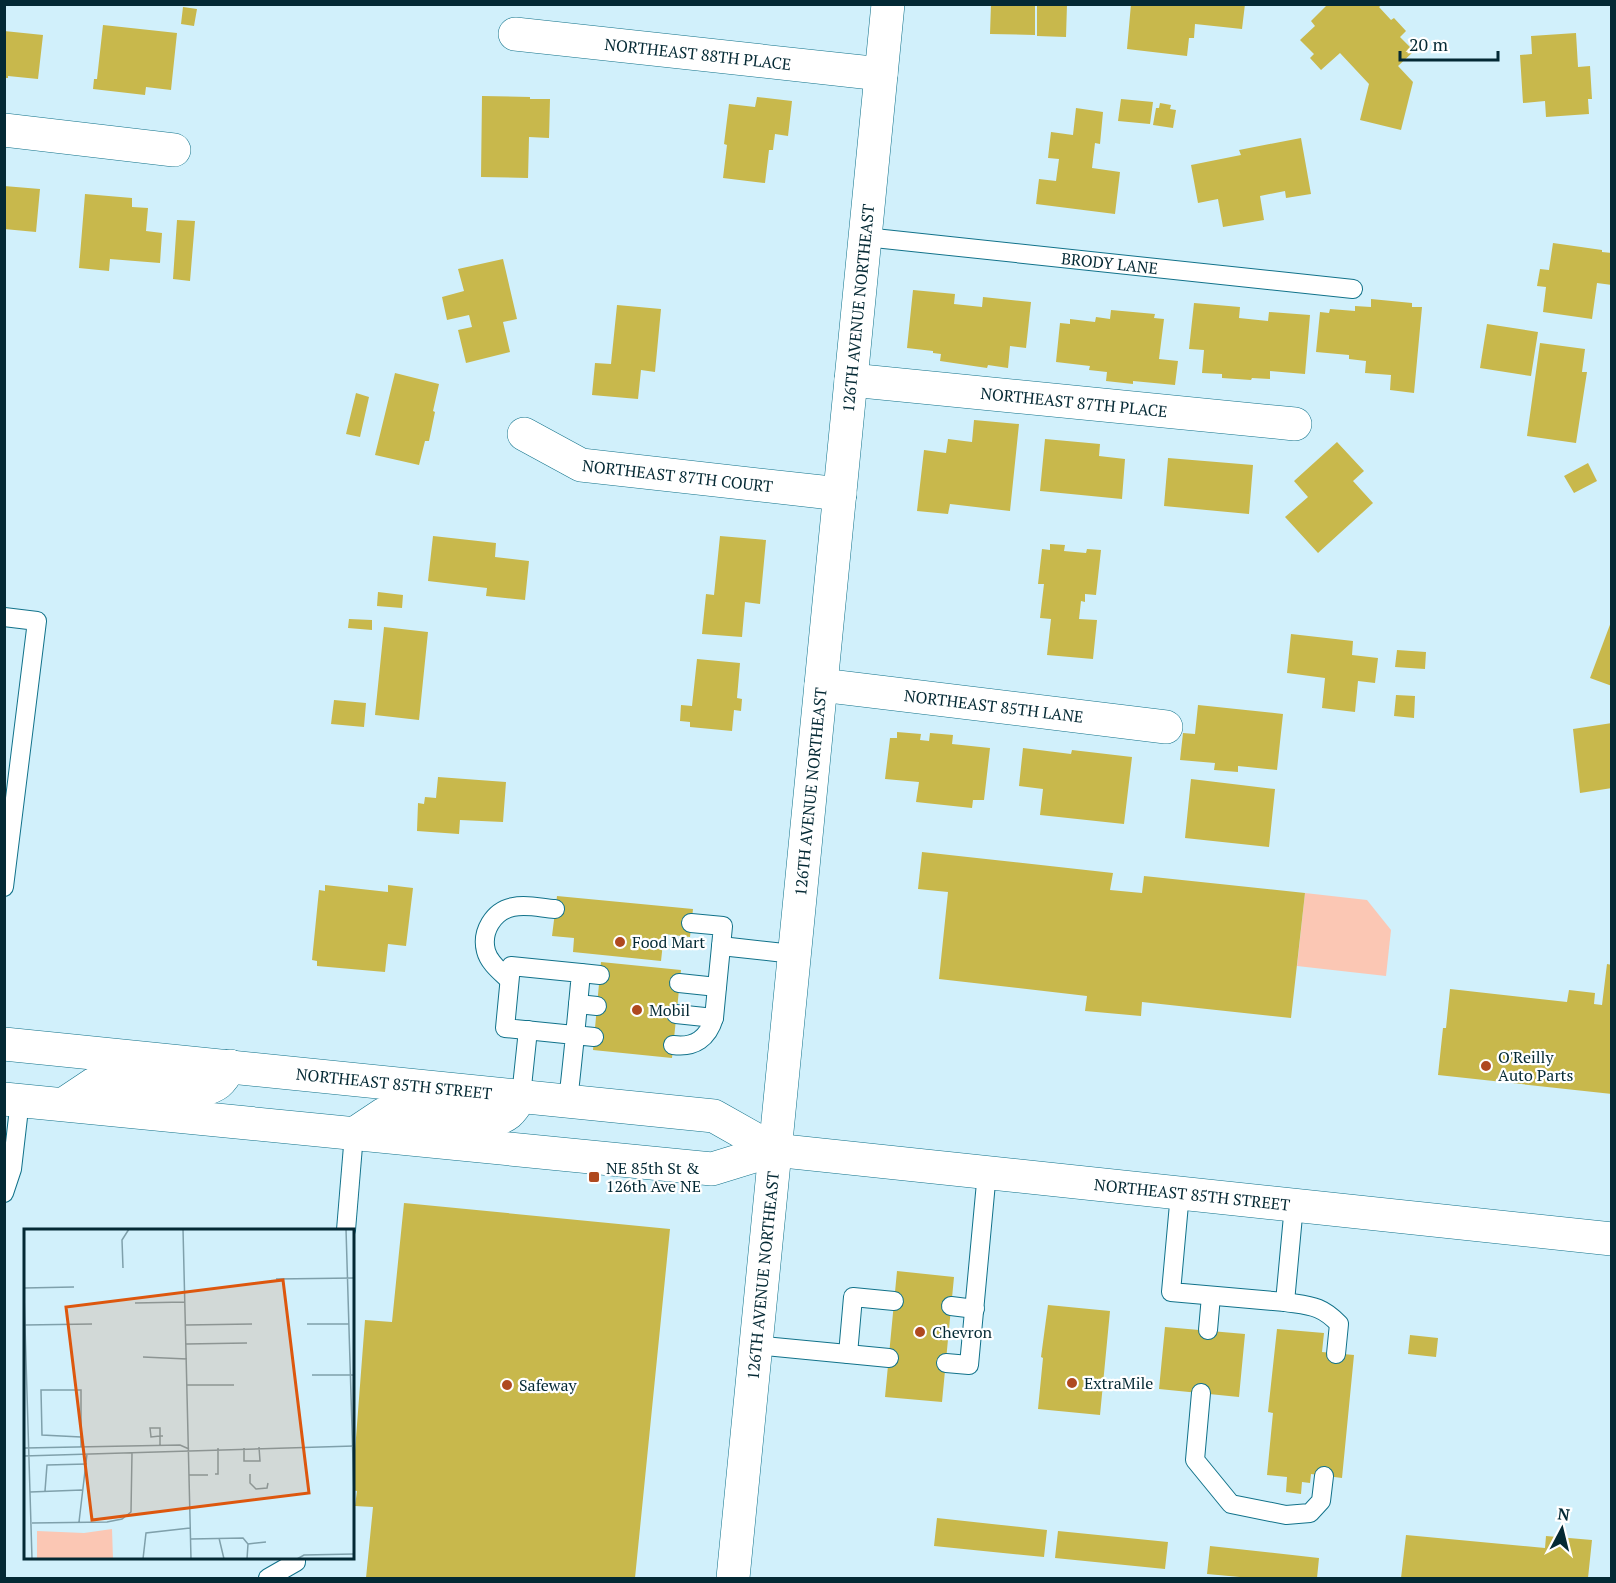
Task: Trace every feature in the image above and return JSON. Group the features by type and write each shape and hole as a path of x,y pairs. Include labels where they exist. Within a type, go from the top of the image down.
{"street":[{"name":"126TH AVENUE NORTHEAST","path":"733,1578 754,1345 888,4"},
{"name":"NORTHEAST 88TH PLACE","path":"515,34 881,74"},
{"path":"4,130 174,150"},
{"name":"NORTHEAST 87TH PLACE","path":"851,380 1295,424"},
{"name":"NORTHEAST 87TH COURT","path":"524,434 581,465 840,494"},
{"name":"NORTHEAST 85TH LANE","path":"820,685 1166,727"},
{"name":"NORTHEAST 85TH STREET","path":"4,1044 714,1116 774,1150"},
{"path":"64,1104 94,1083 101,1082 199,1092 214,1087 222,1081 230,1066"},
{"path":"354,1134 384,1114 392,1112 489,1122 504,1117 513,1110 520,1096"},
{"name":"NORTHEAST 85TH STREET","path":"12,1099 712,1169 774,1150 1611,1239"}],"lane":[{"name":"BRODY LANE","path":"865,237 1353,290"},
{"path":"4,617 37,621 4,887"},
{"path":"509,980 493,964 486,951 485,938 489,924 498,914 510,907 555,909"},
{"path":"673,1045 692,1044 703,1039 714,1018 723,926 691,923"},
{"path":"721,946 793,954"},
{"path":"594,1037 505,1028 509,980 511,966 600,975"},
{"path":"568,1101 581,973"},
{"path":"680,983 717,987"},
{"path":"578,1004 597,1006"},
{"path":"676,1014 714,1018"},
{"path":"520,1096 528,1030"},
{"path":"4,1193 8,1169 12,1099"},
{"path":"346,1229 354,1134"},
{"path":"946,1363 969,1365 987,1172"},
{"path":"1180,1193 1171,1292 1285,1302 1327,1311 1339,1324 1336,1354"},
{"path":"1285,1302 1294,1205"},
{"path":"1208,1330 1211,1296"},
{"path":"848,1354 853,1297 894,1301"},
{"path":"951,1306 975,1309"},
{"path":"754,1345 889,1358"},
{"path":"1202,1393 1195,1460 1232,1504 1286,1515 1310,1513 1321,1501 1324,1476"},
{"path":"268,1578 296,1562 296,1559"}],"shaded area":[{"path":"1305,893 1367,900 1391,930 1386,976 1297,966"}],"building":[{"path":"991,4 1035,4 1035,35 990,34"},
{"path":"1037,4 1067,4 1066,37 1037,36"},
{"path":"1131,4 1245,4 1242,29 1195,24 1194,38 1189,38 1187,56 1127,49"},
{"path":"1328,4 1383,4 1379,7 1406,31 1400,37 1414,51 1398,66 1413,82 1401,130 1360,120 1369,84 1340,53 1321,70 1310,58 1314,54 1300,40 1315,26 1311,21"},
{"path":"183,7 197,9 194,26 181,24"},
{"path":"103,25 177,33 171,90 146,87 145,95 93,89 94,79 97,79"},
{"path":"4,31 43,35 38,79 8,76 4,78"},
{"path":"1576,33 1578,67 1590,66 1592,99 1588,99 1589,114 1546,117 1545,101 1523,103 1520,55 1532,54 1531,36"},
{"path":"482,96 550,99 549,138 529,137 528,178 481,177"},
{"path":"757,97 792,101 788,136 775,134 773,150 769,150 765,183 723,178 729,104 755,107"},
{"path":"1121,99 1153,102 1150,124 1118,121"},
{"path":"1160,103 1171,105 1170,109 1176,110 1173,128 1153,125 1156,108 1159,108"},
{"path":"1076,108 1103,112 1100,144 1095,143 1092,168 1120,172 1115,214 1036,204 1039,179 1056,181 1059,159 1048,158 1051,132 1073,135"},
{"path":"1301,138 1311,194 1286,198 1285,191 1260,196 1264,220 1223,227 1218,199 1198,203 1191,165 1241,155 1239,150"},
{"path":"4,186 40,189 36,232 4,229"},
{"path":"85,194 132,198 132,207 148,208 146,231 162,233 160,263 110,259 109,271 79,268"},
{"path":"177,220 195,221 190,281 173,279"},
{"path":"1553,243 1612,253 1612,285 1597,283 1592,319 1543,312 1546,287 1537,286 1540,269 1549,270"},
{"path":"503,259 517,319 503,322 510,352 466,363 458,330 472,327 469,315 447,320 442,297 464,291 458,269"},
{"path":"913,290 955,294 954,304 982,307 983,297 1031,302 1026,348 1010,346 1008,368 988,365 987,368 940,361 941,354 907,348"},
{"path":"1371,299 1412,303 1412,307 1422,307 1414,393 1390,390 1391,375 1365,373 1366,361 1349,359 1349,355 1316,352 1320,312 1329,313 1330,309 1355,311 1355,306 1371,307"},
{"path":"1194,303 1240,307 1239,318 1268,321 1269,312 1310,315 1305,374 1270,371 1270,379 1252,378 1251,380 1222,378 1222,374 1202,373 1204,350 1189,349"},
{"path":"617,305 661,309 655,372 641,370 638,399 592,395 595,363 611,364"},
{"path":"1111,310 1155,314 1154,318 1164,319 1159,359 1178,361 1175,385 1106,381 1107,372 1089,370 1090,366 1056,362 1060,323 1070,324 1070,319 1095,322 1096,317 1110,319"},
{"path":"1487,324 1538,332 1531,376 1480,368"},
{"path":"1540,343 1585,349 1582,372 1587,372 1576,443 1527,436"},
{"path":"395,373 439,384 429,441 425,441 419,465 375,455"},
{"path":"356,393 369,397 360,437 346,434"},
{"path":"974,420 1019,424 1010,511 950,504 948,514 917,511 924,450 946,453 948,439 972,442"},
{"path":"1045,439 1100,444 1099,456 1125,459 1122,499 1040,491"},
{"path":"1337,442 1364,471 1353,481 1373,503 1318,553 1285,517 1308,497 1294,481"},
{"path":"1168,458 1253,465 1249,514 1164,506"},
{"path":"1588,463 1597,481 1574,493 1564,476"},
{"path":"433,536 496,543 495,557 529,561 525,600 486,596 487,588 428,581"},
{"path":"720,536 766,540 760,604 745,602 742,637 702,634 706,594 714,595"},
{"path":"1050,544 1065,545 1064,551 1086,553 1087,549 1101,550 1096,595 1085,594 1085,602 1081,601 1079,619 1097,620 1093,659 1047,655 1051,619 1040,618 1044,584 1038,584 1042,549 1050,550"},
{"path":"378,592 403,595 402,608 377,606"},
{"path":"349,619 372,620 372,630 348,628"},
{"path":"1612,622 1612,686 1590,678"},
{"path":"384,627 428,632 419,720 375,715"},
{"path":"1291,634 1353,641 1352,655 1378,658 1375,683 1358,681 1355,712 1322,708 1325,678 1287,673"},
{"path":"1397,650 1426,652 1425,669 1395,667"},
{"path":"697,659 740,663 737,698 742,699 741,711 734,710 732,731 690,727 690,722 680,721 681,705 692,706"},
{"path":"1396,695 1415,696 1414,718 1394,716"},
{"path":"334,700 366,703 364,727 331,724"},
{"path":"1198,705 1283,714 1277,770 1238,766 1238,772 1214,770 1215,763 1180,760 1183,733 1195,734"},
{"path":"1612,723 1612,788 1580,793 1573,729"},
{"path":"897,732 921,734 920,740 929,741 930,733 953,735 952,744 990,748 984,800 973,800 972,808 916,802 919,782 885,779 890,738 897,738"},
{"path":"1023,748 1071,754 1072,750 1132,757 1124,824 1040,815 1043,789 1019,786"},
{"path":"438,777 506,782 503,822 460,820 459,834 417,831 418,803 424,804 425,797 436,798"},
{"path":"1191,779 1275,789 1269,847 1185,838"},
{"path":"922,852 1113,873 1110,890 1142,893 1144,876 1305,893 1291,1018 1142,1002 1141,1016 1085,1011 1087,996 939,979 948,892 918,889"},
{"path":"325,885 388,892 388,885 413,888 406,946 388,944 385,972 317,966 317,961 312,960 319,890 325,891"},
{"path":"557,896 693,909 690,937 664,934 661,961 573,952 574,938 552,936"},
{"name":"Mobil","path":"601,962 681,970 672,1058 593,1050"},
{"path":"1607,964 1612,965 1612,1094 1438,1075 1450,989 1567,1002 1569,990 1595,993 1594,1004 1602,1005"},
{"name":"Safeway","path":"404,1203 670,1229 635,1578 366,1578 373,1507 355,1506 357,1491 354,1490 365,1320 392,1322"},
{"name":"Chevron","path":"897,1271 954,1277 942,1402 885,1397"},
{"name":"ExtraMile","path":"1048,1305 1110,1311 1100,1415 1038,1409 1043,1358 1041,1357"},
{"path":"1165,1327 1245,1334 1239,1397 1159,1389"},
{"path":"1277,1329 1324,1333 1322,1352 1354,1355 1342,1478 1311,1474 1310,1483 1302,1482 1301,1494 1286,1492 1287,1477 1267,1475 1273,1413 1268,1412"},
{"path":"1410,1335 1438,1338 1436,1357 1408,1354"},
{"path":"937,1518 1047,1530 1044,1557 934,1546"},
{"path":"1058,1531 1168,1542 1165,1569 1055,1558"},
{"path":"1406,1535 1545,1548 1546,1536 1592,1540 1588,1578 1401,1578"},
{"path":"1210,1546 1319,1558 1317,1578 1251,1578 1207,1574"}],"place":[{"name":"Food Mart","path":"620,942"},
{"name":"Mobil","path":"637,1010"},
{"name":"O'Reilly Auto Parts","path":"1486,1066"},
{"name":"NE 85th St & 126th Ave NE","path":"594,1177"},
{"name":"Chevron","path":"920,1332"},
{"name":"ExtraMile","path":"1072,1383"},
{"name":"Safeway","path":"507,1385"}]}
